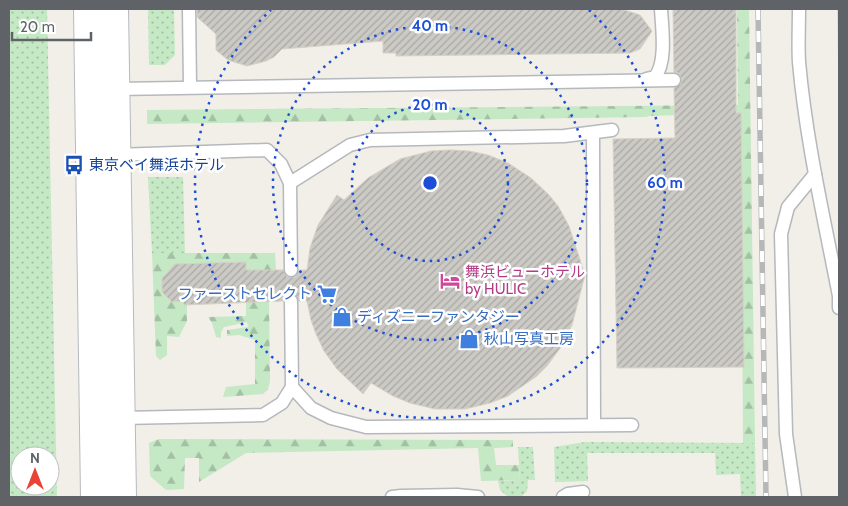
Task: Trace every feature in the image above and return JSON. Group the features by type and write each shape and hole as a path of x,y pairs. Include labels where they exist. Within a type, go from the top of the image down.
{"street":[{"path":"88,9 95,497"},
{"path":"114,9 122,497"}],"lane":[{"path":"189,9 190,86"},
{"path":"641,80 655,77 660,71 662,59 661,9"},
{"path":"799,9 799,61 805,113 839,296 839,308"},
{"path":"116,89 190,86 674,80"},
{"path":"290,183 350,145 370,140 564,136 612,130"},
{"path":"593,133 594,424"},
{"path":"116,155 267,150 281,164 290,183 291,270"},
{"path":"795,497 786,434 781,234 788,207 815,174"},
{"path":"121,418 263,415 282,404 292,386 291,301"},
{"path":"292,386 310,408 331,418 366,427 632,425"},
{"path":"563,497 568,494 584,492"},
{"path":"392,497 457,495 478,497"}],"green space":[{"path":"9,9 47,9 56,446 10,446 10,496 57,497 9,497"},
{"path":"148,9 174,9 175,55 165,65 149,65"},
{"path":"737,9 749,9 755,443 743,443 741,113 647,117 147,124 147,110 738,105"},
{"path":"837,9 839,9 839,114"},
{"path":"148,177 183,177 185,253 152,253"},
{"path":"152,253 275,253 276,270 246,270 246,262 183,264 171,268 162,278 162,292 172,302 183,301 184,305 187,305 187,321 179,337 167,336 167,355 160,360 156,356"},
{"path":"246,301 269,301 270,381 268,389 263,394 223,397 226,387 255,384 255,340 239,335 227,336 227,330 248,327 247,322 224,327 221,332 221,338 216,337 208,317 246,316"},
{"path":"159,439 513,440 513,447 494,448 496,465 519,465 520,480 481,481 478,448 246,453 199,482 199,458 185,458 184,489 166,490 150,476 149,443"},
{"path":"585,442 755,443 756,497 741,497 740,474 716,475 715,453 587,453 588,481 555,482 554,447"},
{"path":"518,447 533,447 535,480 528,480 527,491 521,497 508,497 500,490 498,481 520,480"}],"building":[{"path":"197,9 621,9 640,15 652,31 640,49 630,53 396,56 396,53 383,53 383,41 282,49 274,57 266,61 247,66 228,60 216,50 216,34 197,17"},
{"path":"673,9 736,9 736,113 741,113 744,367 617,368 613,139 675,138 674,88 681,84 682,79 678,73 674,72"},
{"path":"450,150 488,155 508,163 531,178 558,206 569,226 585,275 572,325 561,347 537,376 508,396 465,409 435,409 410,403 393,396 371,383 363,394 337,369 324,351 311,320 307,301 299,301 295,294 286,294 283,301 184,305 183,301 172,302 162,292 162,278 175,264 246,262 246,270 283,270 287,277 295,277 299,270 307,270 310,248 318,225 337,195 344,200 368,178 400,159 431,151"}],"railway":[{"path":"758,9 766,497"}],"place":[{"name":"東京ベイ舞浜ホテル","path":"74,165"},
{"name":"舞浜ビューホテル by HULIC","path":"450,281"},
{"name":"ファーストセレクト","path":"327,294"},
{"name":"ディズニーファンタジー","path":"342,317"},
{"name":"秋山写真工房","path":"469,339"}]}
